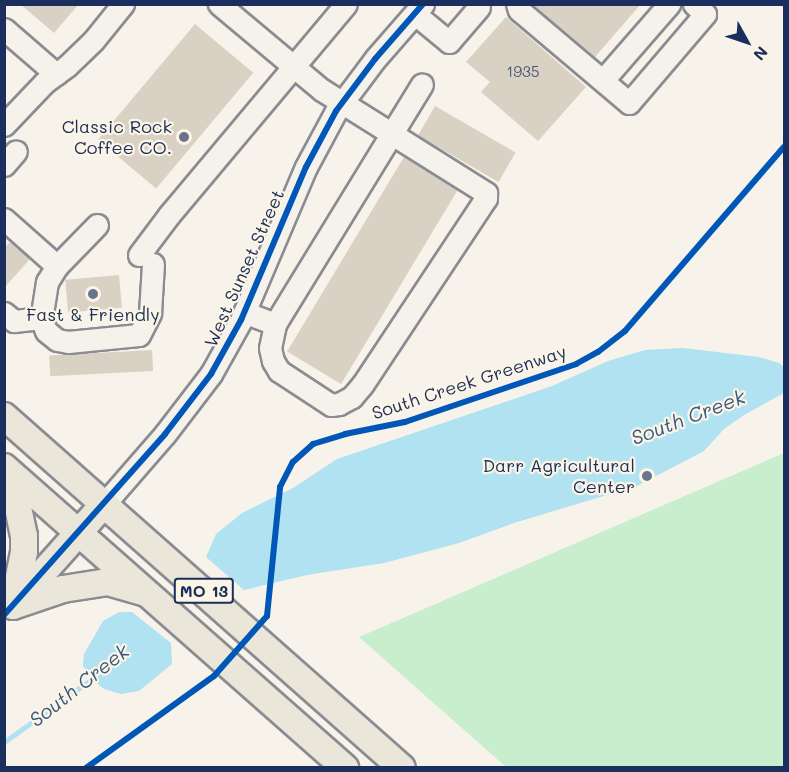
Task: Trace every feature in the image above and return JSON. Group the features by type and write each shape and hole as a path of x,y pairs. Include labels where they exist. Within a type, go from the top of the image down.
{"main road":[{"name":"MO 13","path":"4,416 402,768"},
{"name":"MO 13","path":"4,467 345,768"},
{"path":"4,480 17,503 24,536 24,552 9,610"},
{"name":"West Sunset Street","path":"9,610 105,504"},
{"path":"9,610 63,589 108,582 150,594"}],"street":[{"path":"4,125 23,104 93,41 123,4"},
{"path":"219,4 293,68 341,103 391,134 475,184 486,193 486,198 363,385 352,397 339,404 331,405 279,371 273,361 270,348 274,324 391,134 422,84"},
{"path":"97,225 57,266 47,282 41,318 46,331 57,340 68,342 139,335 150,313 146,260 169,215 346,4"},
{"path":"517,4 519,10 629,103 705,14 694,4"},
{"path":"603,80 669,4"},
{"path":"419,9 449,42 479,7"},
{"name":"West Sunset Street","path":"105,504 211,374 244,312 306,167 341,103 419,9"},
{"path":"4,29 56,74"},
{"path":"4,219 57,266"},
{"path":"244,312 274,324"},
{"path":"4,313 14,321 41,318"}],"green space":[{"path":"784,453 784,767 506,767 359,637"}],"water":[{"path":"683,348 759,357 779,363 784,367 784,393 724,429 704,451 637,486 514,523 459,543 384,563 307,575 244,590 206,557 216,534 242,513 293,488 337,459 552,386 608,361 645,350"},
{"path":"119,612 132,612 171,643 172,664 139,691 121,694 104,689 92,679 83,666 84,654 103,621"}],"building":[{"path":"20,4 79,4 54,33"},
{"path":"532,4 641,4 595,57"},
{"path":"506,17 586,87 538,141 481,92 490,82 466,62"},
{"path":"195,24 253,73 156,189 98,140"},
{"path":"435,106 516,152 499,182 418,135"},
{"path":"404,157 458,189 341,384 287,352"},
{"path":"10,242 30,259 4,288 4,248"},
{"name":"Fast & Friendly","path":"119,275 122,308 68,313 65,280"},
{"path":"152,350 153,371 50,376 49,355"}],"waterway":[{"name":"South Creek","path":"4,742 96,676"}],"cycle path":[{"path":"4,615 165,434 211,374 241,320 306,167 336,111 375,59 423,4"},
{"name":"South Creek Greenway","path":"86,768 214,676 267,616 280,487 293,462 313,444 345,434 405,422 576,364 598,352 625,331 784,147"}],"place":[{"name":"Classic Rock Coffee CO.","path":"184,137"},
{"name":"Fast & Friendly","path":"93,294"},
{"name":"Darr Agricultural Center","path":"647,476"}]}
